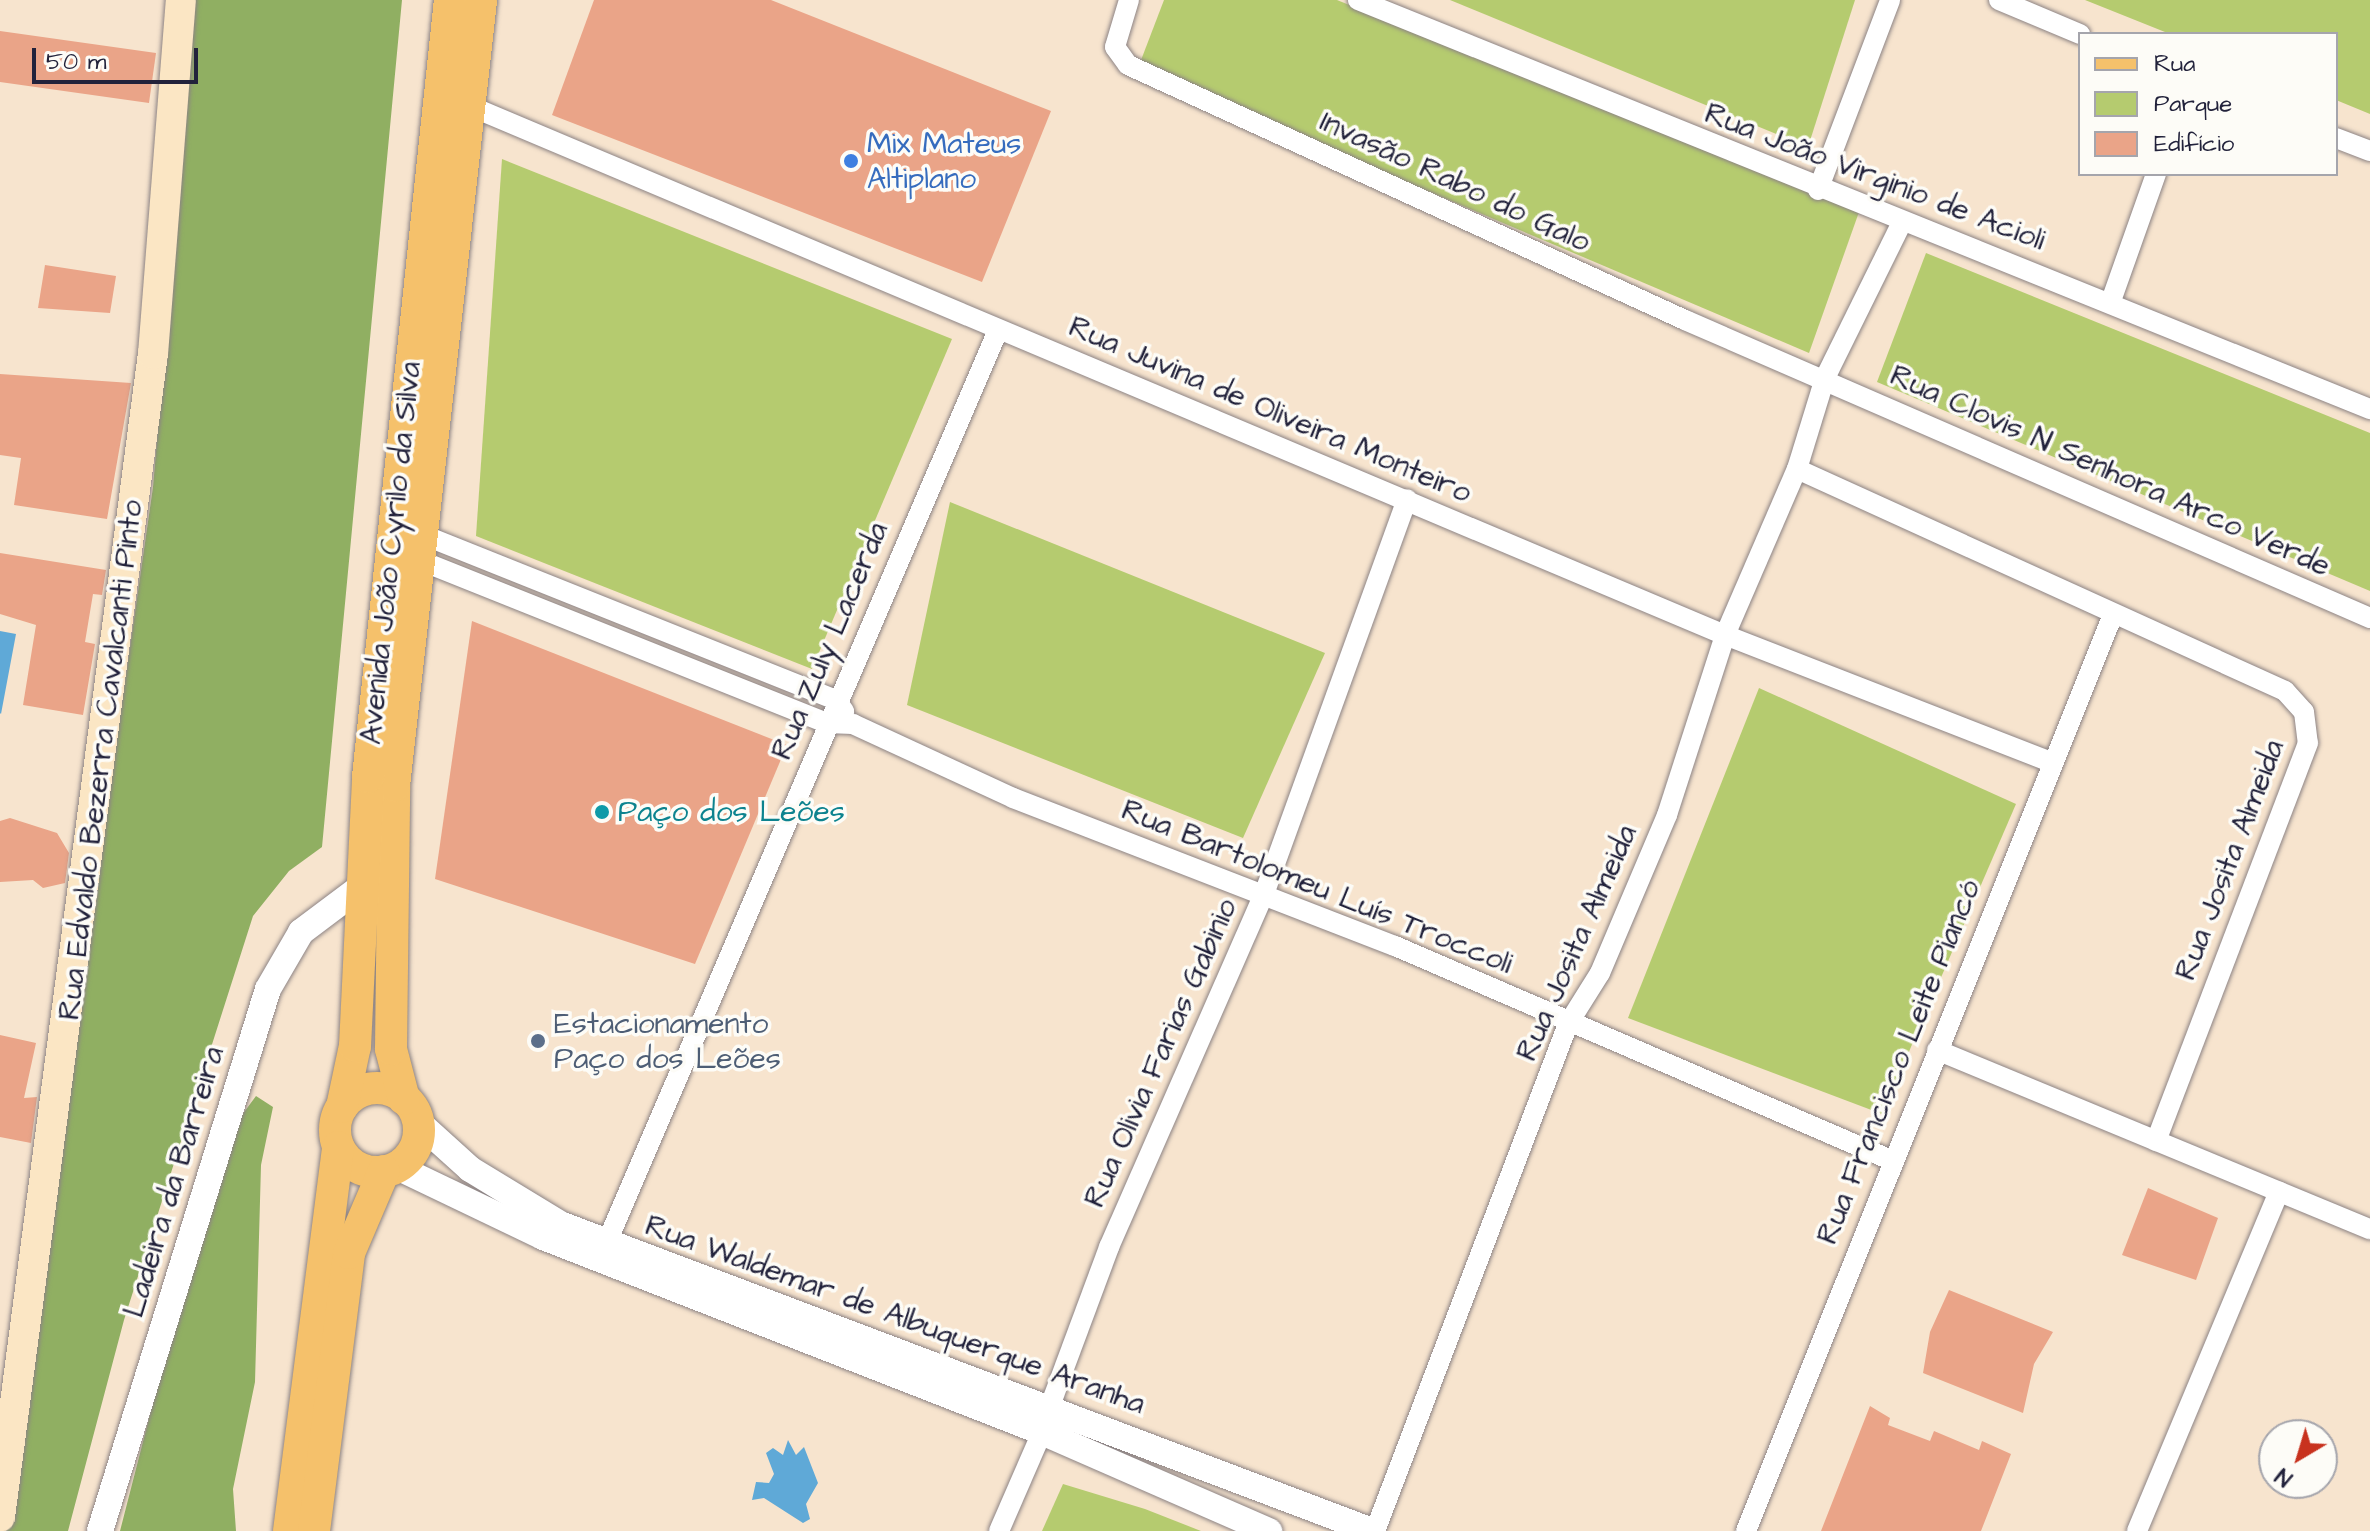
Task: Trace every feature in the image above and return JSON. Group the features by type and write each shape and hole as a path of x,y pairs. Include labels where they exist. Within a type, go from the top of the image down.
{"main road":[{"name":"Rua Edvaldo Bezerra Cavalcanti Pinto","path":"0,1517 153,354 181,0"},
{"name":"Avenida João Cyrilo da Silva","path":"342,1107 355,1046 362,886 450,0"},
{"name":"Avenida João Cyrilo da Silva","path":"411,1111 391,1049 388,914 420,547 481,0"},
{"path":"289,1531 342,1107 364,1090 411,1111 415,1148 390,1169 349,1253 314,1531"},
{"path":"338,1147 357,1167 390,1169"}],"street":[{"name":"Invasão Rabo do Galo","path":"1129,0 1115,47 1128,65 1825,378"},
{"name":"Rua João Virginio de Acioli","path":"1358,0 1901,224 2111,301 2370,409"},
{"path":"1818,190 1890,0"},
{"path":"1999,0 2078,33"},
{"name":"Rua Juvina de Oliveira Monteiro","path":"470,106 1725,635 2051,762"},
{"path":"2338,139 2370,151"},
{"path":"2111,301 2155,176"},
{"name":"Rua Josita Almeida","path":"1373,1531 1568,1024 1600,973 1667,815 1725,635 1797,469 1825,378 1901,224"},
{"name":"Rua Zuly Lacerda","path":"607,1242 826,723 998,330"},
{"name":"Rua Clovis N Senhora Arco Verde","path":"1825,378 2370,618"},
{"path":"1797,469 2112,617"},
{"name":"Rua Olivia Farias Gabinio","path":"1050,1406 1109,1247 1263,897 1407,499"},
{"path":"420,547 836,700 853,724"},
{"name":"Rua Bartolomeu Luís Troccoli","path":"420,547 826,723 853,724 1263,897 1395,946 1568,1024 1891,1160"},
{"name":"Rua Josita Almeida","path":"2112,617 2285,691 2309,726 2156,1141"},
{"name":"Rua Francisco Leite Piancó","path":"1746,1531 1891,1160 2112,617"},
{"name":"Ladeira da Barreira","path":"100,1531 268,989 301,932 362,886"},
{"path":"1937,1050 2370,1229"},
{"name":"Rua Waldemar de Albuquerque Aranha","path":"411,1111 513,1199 607,1242 1050,1406 1373,1531"},
{"path":"390,1169 543,1237 1042,1432 1269,1531"},
{"path":"2137,1531 2279,1191"},
{"path":"999,1531 1042,1432"}],"green space":[{"path":"194,0 402,0 322,847 289,871 253,916 124,1320 68,1531 3,1531 153,487"},
{"path":"1164,0 1337,0 1859,212 1809,353 1138,68"},
{"path":"1450,0 1855,0 1808,147"},
{"path":"2085,0 2370,0 2370,114 2338,101 2338,32 2165,32"},
{"path":"502,159 952,339 812,669 476,536"},
{"path":"1926,253 2370,433 2370,591 1877,382"},
{"path":"950,502 1325,653 1243,838 907,705"},
{"path":"1759,688 2016,804 1882,1114 1628,1018"},
{"path":"256,1096 273,1107 261,1165 255,1382 233,1489 236,1531 120,1531 219,1146"},
{"path":"1063,1484 1145,1509 1201,1531 1042,1531"}],"water":[{"path":"0,631 16,634 1,714 0,713"},
{"path":"788,1440 796,1455 804,1447 818,1483 806,1504 810,1519 803,1523 764,1498 752,1500 756,1482 769,1483 774,1474 766,1453 773,1448 783,1455"}],"building":[{"name":"Mix Mateus Altiplano","path":"594,0 771,0 1051,111 982,282 552,115"},
{"path":"0,31 156,53 149,103 0,82"},
{"path":"45,265 116,276 110,313 38,308"},
{"path":"0,374 131,383 107,519 14,505 21,458 0,455"},
{"path":"0,553 106,570 102,595 93,594 85,642 95,644 83,715 23,705 36,625 0,614"},
{"name":"Paço dos Leões","path":"472,621 787,745 695,964 435,879"},
{"path":"10,818 57,833 69,853 65,883 43,888 33,880 0,882 0,821"},
{"path":"0,1035 36,1043 24,1098 37,1097 31,1143 0,1137"},
{"path":"2148,1188 2218,1218 2196,1280 2122,1255"},
{"path":"1949,1290 2053,1332 2034,1364 2023,1413 1923,1373 1930,1332"},
{"path":"1870,1406 1890,1418 1888,1425 1930,1441 1934,1431 1979,1450 1982,1441 2011,1454 1981,1531 1821,1531"}],"place":[{"name":"Mix Mateus Altiplano","path":"851,161"},
{"name":"Paço dos Leões","path":"602,812"},
{"name":"Estacionamento Paço dos Leões","path":"538,1041"}]}
